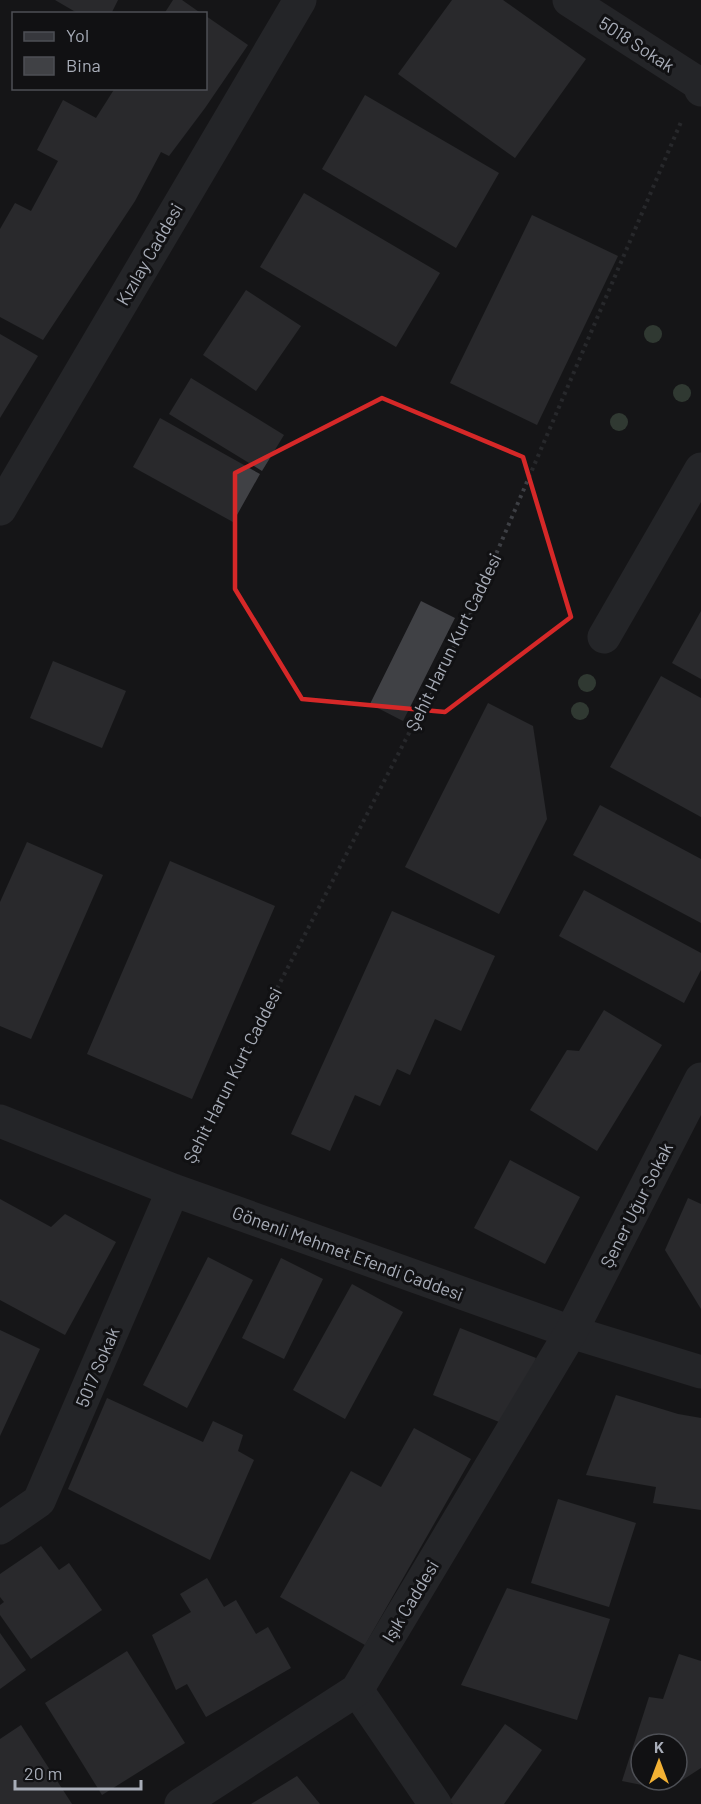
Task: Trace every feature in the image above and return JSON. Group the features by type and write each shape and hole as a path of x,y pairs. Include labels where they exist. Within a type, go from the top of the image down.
{"street":[{"name":"5018 Sokak","path":"569,0 700,84"},
{"name":"Kızılay Caddesi","path":"0,508 293,3"},
{"path":"604,637 701,469"},
{"name":"Şener Uğur Sokak","path":"571,1332 701,1078"},
{"name":"Gönenli Mehmet Efendi Caddesi","path":"0,1121 173,1190 571,1332 701,1372"},
{"name":"5017 Sokak","path":"0,1528 39,1501 173,1190"},
{"name":"Işık Caddesi","path":"181,1804 357,1690 571,1332"},
{"path":"357,1690 435,1804"}],"path":[{"name":"Şehit Harun Kurt Caddesi","path":"173,1190 470,615 700,84"}],"highlighted area":[{"path":"382,398 523,457 571,617 445,712 302,699 235,589 235,473"}],"building":[{"path":"55,0 118,0 112,12 76,12"},
{"path":"173,0 182,0 199,12 165,12"},
{"path":"452,0 503,0 586,59 515,158 398,74"},
{"path":"207,17 248,45 169,156 161,152 135,201 43,340 0,317 0,229 15,203 31,211 58,161 37,150 63,100 96,118 114,90 207,90"},
{"path":"365,95 499,173 456,248 322,169"},
{"path":"304,193 440,273 396,347 260,267"},
{"path":"532,215 618,256 537,425 450,383"},
{"path":"246,290 301,326 256,391 203,355"},
{"path":"0,334 38,356 0,418"},
{"path":"191,378 284,435 262,471 169,414"},
{"path":"160,418 260,474 233,522 133,467"},
{"path":"421,601 455,618 403,721 370,704"},
{"path":"701,611 701,679 672,663"},
{"path":"53,661 126,691 102,748 30,718"},
{"path":"661,676 701,698 701,817 610,767"},
{"path":"488,703 533,726 547,819 499,914 405,867"},
{"path":"600,805 701,859 701,923 573,855"},
{"path":"27,842 103,875 31,1039 0,1026 0,902"},
{"path":"170,861 275,906 192,1099 87,1054"},
{"path":"584,890 701,953 701,970 684,1003 559,936"},
{"path":"392,911 495,956 461,1031 435,1019 410,1075 397,1069 380,1106 355,1095 330,1151 291,1134"},
{"path":"604,1010 662,1045 597,1151 530,1110 567,1050 579,1051"},
{"path":"510,1160 580,1197 545,1264 474,1228"},
{"path":"688,1198 701,1204 701,1309 665,1250"},
{"path":"0,1199 51,1227 65,1214 116,1242 65,1335 0,1300"},
{"path":"208,1257 253,1280 187,1408 143,1385"},
{"path":"281,1258 323,1279 284,1359 242,1338"},
{"path":"352,1284 403,1312 345,1419 293,1390"},
{"path":"460,1328 536,1358 509,1426 433,1395"},
{"path":"0,1330 40,1349 0,1436"},
{"path":"616,1395 678,1414 701,1418 701,1510 653,1503 656,1487 586,1475"},
{"path":"107,1398 203,1442 213,1421 243,1435 238,1451 254,1460 210,1560 68,1489"},
{"path":"414,1428 471,1459 365,1645 280,1597 351,1471 381,1487"},
{"path":"558,1499 636,1523 609,1607 531,1583"},
{"path":"41,1546 59,1570 69,1563 102,1610 31,1659 0,1615 0,1605 4,1602 0,1597 0,1574"},
{"path":"207,1578 224,1607 236,1600 256,1634 268,1627 291,1668 206,1717 187,1684 176,1690 152,1635 191,1612 180,1594"},
{"path":"507,1588 610,1619 577,1720 461,1685"},
{"path":"0,1633 26,1670 0,1689"},
{"path":"127,1651 185,1743 102,1795 45,1703"},
{"path":"679,1654 701,1661 701,1768 689,1776 689,1732 638,1732 649,1697 663,1699"},
{"path":"505,1724 542,1750 504,1804 453,1804 449,1802"},
{"path":"21,1725 72,1804 0,1804 0,1739"},
{"path":"629,1759 629,1782 622,1781"},
{"path":"297,1776 320,1804 251,1804"}]}
